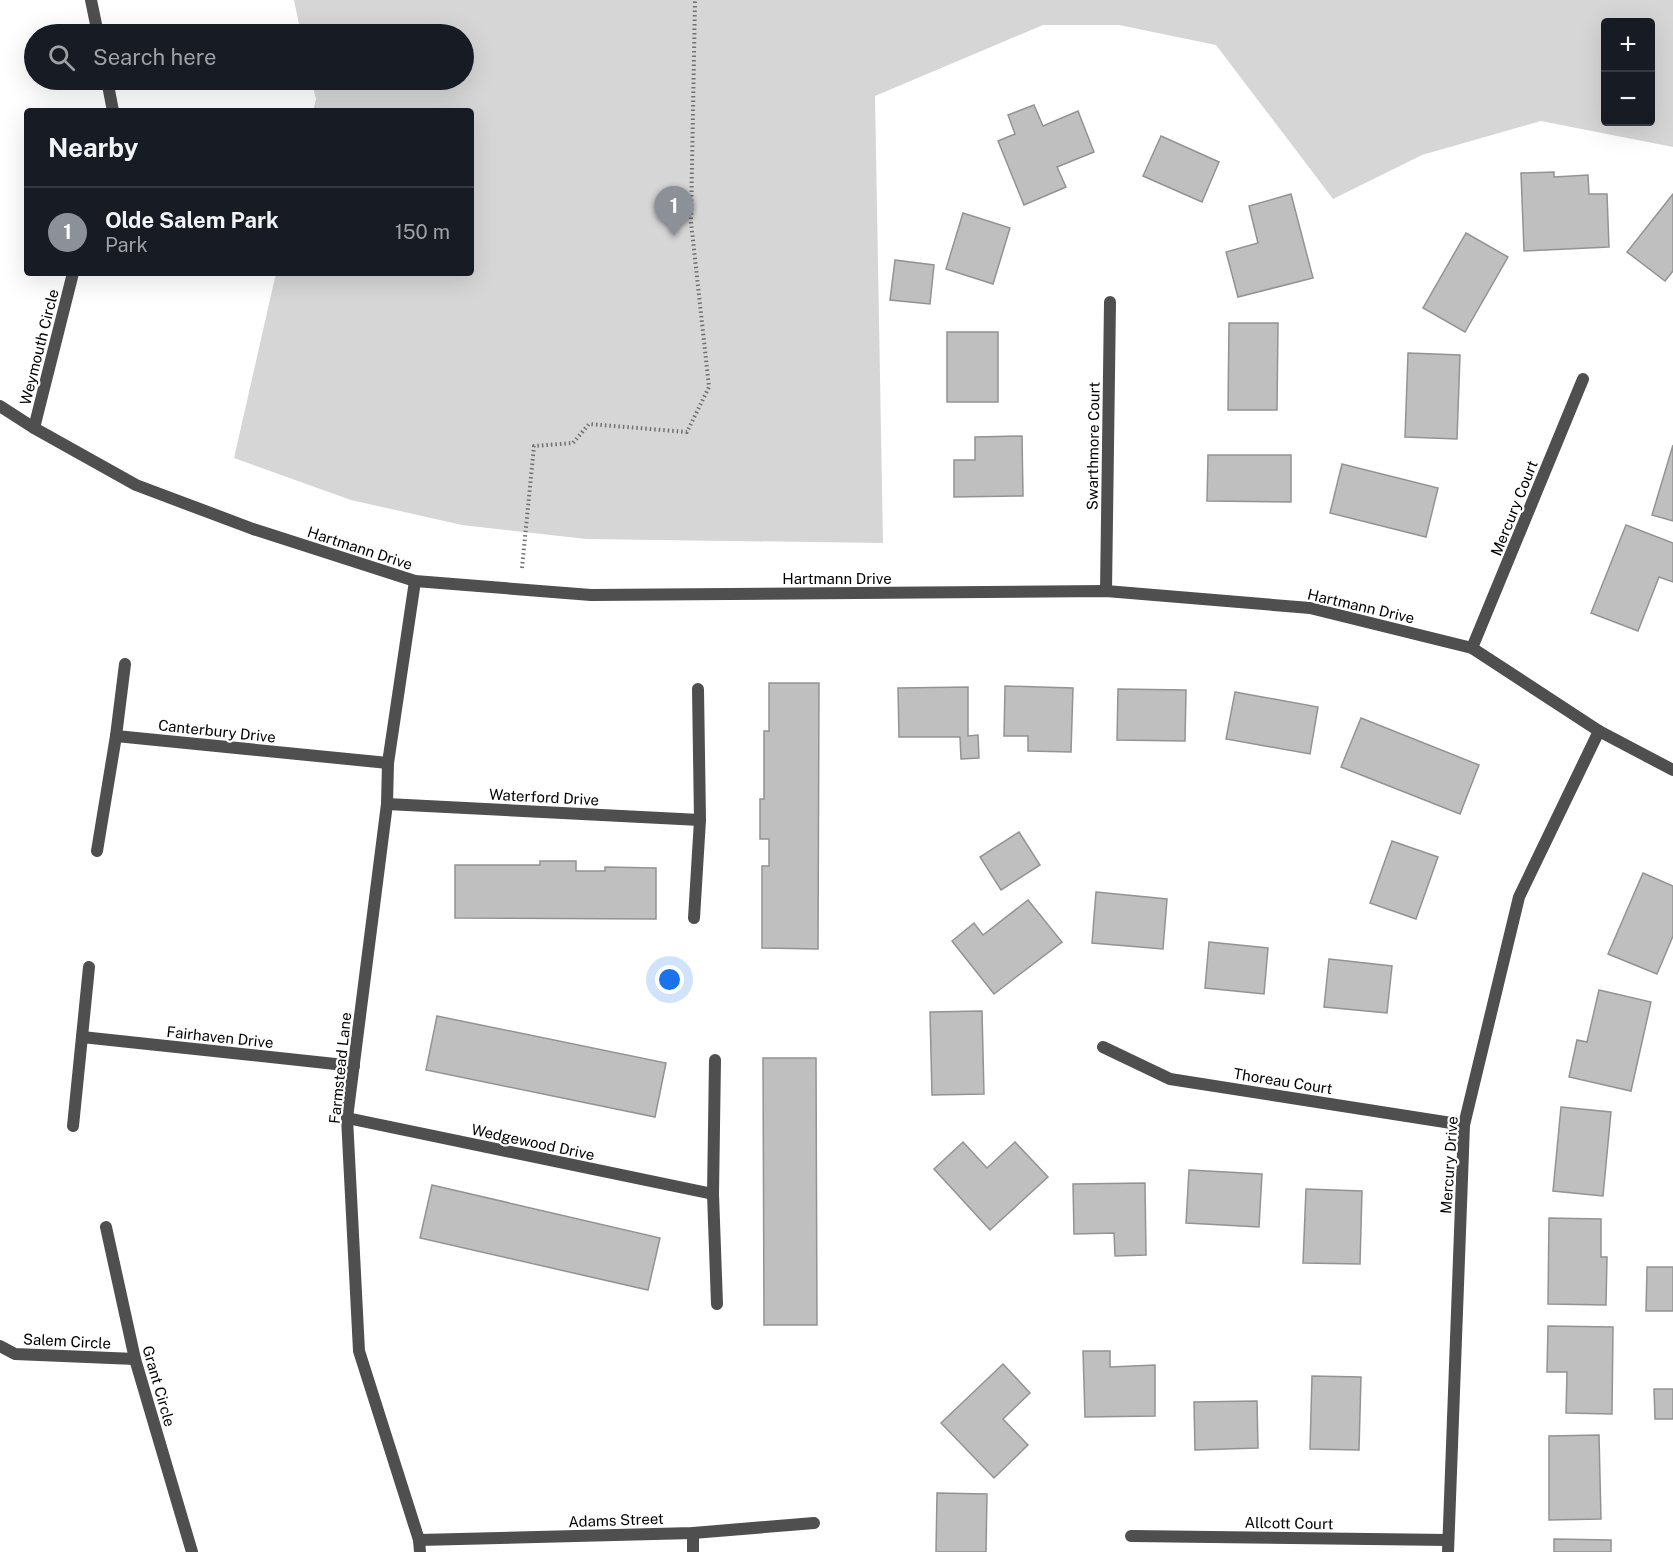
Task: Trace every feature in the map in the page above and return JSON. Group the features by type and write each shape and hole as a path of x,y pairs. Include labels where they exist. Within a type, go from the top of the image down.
{"street":[{"path":"91,0 96,24"},
{"path":"109,90 112,108"},
{"name":"Weymouth Circle","path":"34,428 72,276"},
{"name":"Swarthmore Court","path":"1106,591 1110,302"},
{"name":"Mercury Court","path":"1472,648 1583,379"},
{"name":"Hartmann Drive","path":"0,406 34,428 136,485 253,530 415,581 591,595 1106,591 1310,608 1472,648 1599,731 1673,770"},
{"name":"Farmstead Lane","path":"415,581 388,763 387,804 347,1118 358,1351 420,1546"},
{"path":"97,851 125,664"},
{"path":"694,918 700,820 698,689"},
{"name":"Mercury Drive","path":"1448,1546 1464,1125 1519,897 1599,731"},
{"name":"Canterbury Drive","path":"116,736 388,763"},
{"name":"Waterford Drive","path":"387,804 700,820"},
{"path":"73,1126 89,967"},
{"name":"Fairhaven Drive","path":"82,1037 354,1066"},
{"name":"Thoreau Court","path":"1103,1047 1170,1079 1464,1125"},
{"path":"715,1060 713,1194 717,1304"},
{"name":"Wedgewood Drive","path":"347,1118 713,1194"},
{"name":"Grant Circle","path":"106,1227 135,1359 192,1552"},
{"name":"Salem Circle","path":"0,1346 15,1354 135,1359"},
{"name":"Adams Street","path":"420,1546 693,1533 814,1523"},
{"path":"693,1533 693,1552"},
{"name":"Allcott Court","path":"1131,1536 1448,1546"}],"path":[{"path":"520,589 534,446 573,443 589,424 687,432 709,387 691,222 695,0"}],"shaded area":[{"path":"294,0 1673,0 1673,147 1541,121 1422,155 1333,199 1216,45 1119,25 1043,25 875,96 883,543 586,539 462,525 351,500 234,458 275,276 474,276 474,108 314,108 316,99 314,90 474,90 474,24 299,24"}],"building":[{"path":"1034,105 1043,126 1078,111 1094,152 1057,167 1066,187 1024,205 998,141 1015,134 1008,115"},
{"path":"1161,136 1219,162 1202,202 1143,176"},
{"path":"1554,172 1554,177 1588,175 1589,194 1607,194 1609,247 1524,251 1521,173"},
{"path":"1291,194 1313,278 1238,297 1226,252 1258,243 1249,206"},
{"path":"1673,194 1673,271 1665,281 1627,252"},
{"path":"963,213 1010,228 993,284 946,269"},
{"path":"1466,233 1508,257 1465,332 1423,308"},
{"path":"895,260 934,265 930,304 890,300"},
{"path":"1229,323 1278,323 1277,410 1228,410"},
{"path":"947,332 998,332 998,402 947,402"},
{"path":"1408,353 1460,355 1457,439 1405,437"},
{"path":"1022,436 1023,496 954,497 954,460 975,460 975,437"},
{"path":"1673,445 1673,521 1652,515"},
{"path":"1208,455 1291,455 1291,502 1207,501"},
{"path":"1342,464 1438,488 1426,537 1330,513"},
{"path":"1626,525 1673,543 1673,582 1659,577 1638,631 1591,613"},
{"path":"769,683 819,683 818,949 762,948 762,866 769,866 769,839 760,839 760,799 764,799 764,731 769,731"},
{"path":"1005,686 1073,688 1071,752 1028,751 1028,736 1004,736"},
{"path":"968,687 968,736 978,735 979,758 961,759 960,737 899,737 898,688"},
{"path":"1118,689 1186,690 1185,741 1117,740"},
{"path":"1235,692 1318,707 1310,754 1226,739"},
{"path":"1361,718 1479,765 1460,814 1341,767"},
{"path":"1019,832 1040,865 1001,890 980,857"},
{"path":"1392,841 1438,857 1416,919 1370,903"},
{"path":"540,861 576,861 576,871 605,871 605,867 656,868 656,919 455,918 455,865 540,865"},
{"path":"1643,873 1673,886 1673,936 1657,974 1608,954"},
{"path":"1096,892 1167,899 1163,949 1092,943"},
{"path":"1028,900 1062,942 994,994 952,941 974,923 983,935"},
{"path":"1209,942 1268,948 1264,994 1205,988"},
{"path":"1329,959 1392,966 1387,1013 1324,1007"},
{"path":"1599,990 1651,1002 1631,1091 1569,1077 1577,1040 1587,1042"},
{"path":"982,1011 984,1094 932,1095 930,1012"},
{"path":"437,1016 666,1063 655,1117 426,1070"},
{"path":"763,1058 816,1058 817,1325 764,1325"},
{"path":"1561,1107 1611,1112 1603,1196 1553,1191"},
{"path":"963,1142 987,1168 1015,1142 1048,1177 990,1230 934,1169"},
{"path":"1189,1170 1262,1174 1259,1227 1186,1223"},
{"path":"1145,1183 1146,1255 1115,1256 1114,1233 1074,1234 1073,1184"},
{"path":"432,1185 660,1238 648,1290 420,1238"},
{"path":"1306,1189 1362,1191 1360,1264 1303,1263"},
{"path":"1549,1218 1601,1219 1601,1257 1607,1257 1606,1305 1548,1304"},
{"path":"1647,1267 1673,1267 1673,1311 1646,1311"},
{"path":"1548,1326 1613,1327 1612,1414 1566,1413 1567,1372 1547,1372"},
{"path":"1083,1351 1110,1351 1110,1367 1155,1365 1155,1416 1085,1417"},
{"path":"1003,1364 1030,1393 1003,1419 1028,1445 994,1478 941,1423"},
{"path":"1312,1376 1361,1377 1359,1450 1310,1449"},
{"path":"1654,1389 1673,1389 1673,1419 1655,1419"},
{"path":"1257,1401 1258,1448 1195,1450 1194,1402"},
{"path":"1599,1435 1601,1519 1549,1520 1549,1436"},
{"path":"937,1493 987,1494 986,1552 936,1552"},
{"path":"1554,1539 1611,1540 1611,1552 1554,1552"}],"place":[{"name":"Olde Salem Park","path":"674,236"}]}
